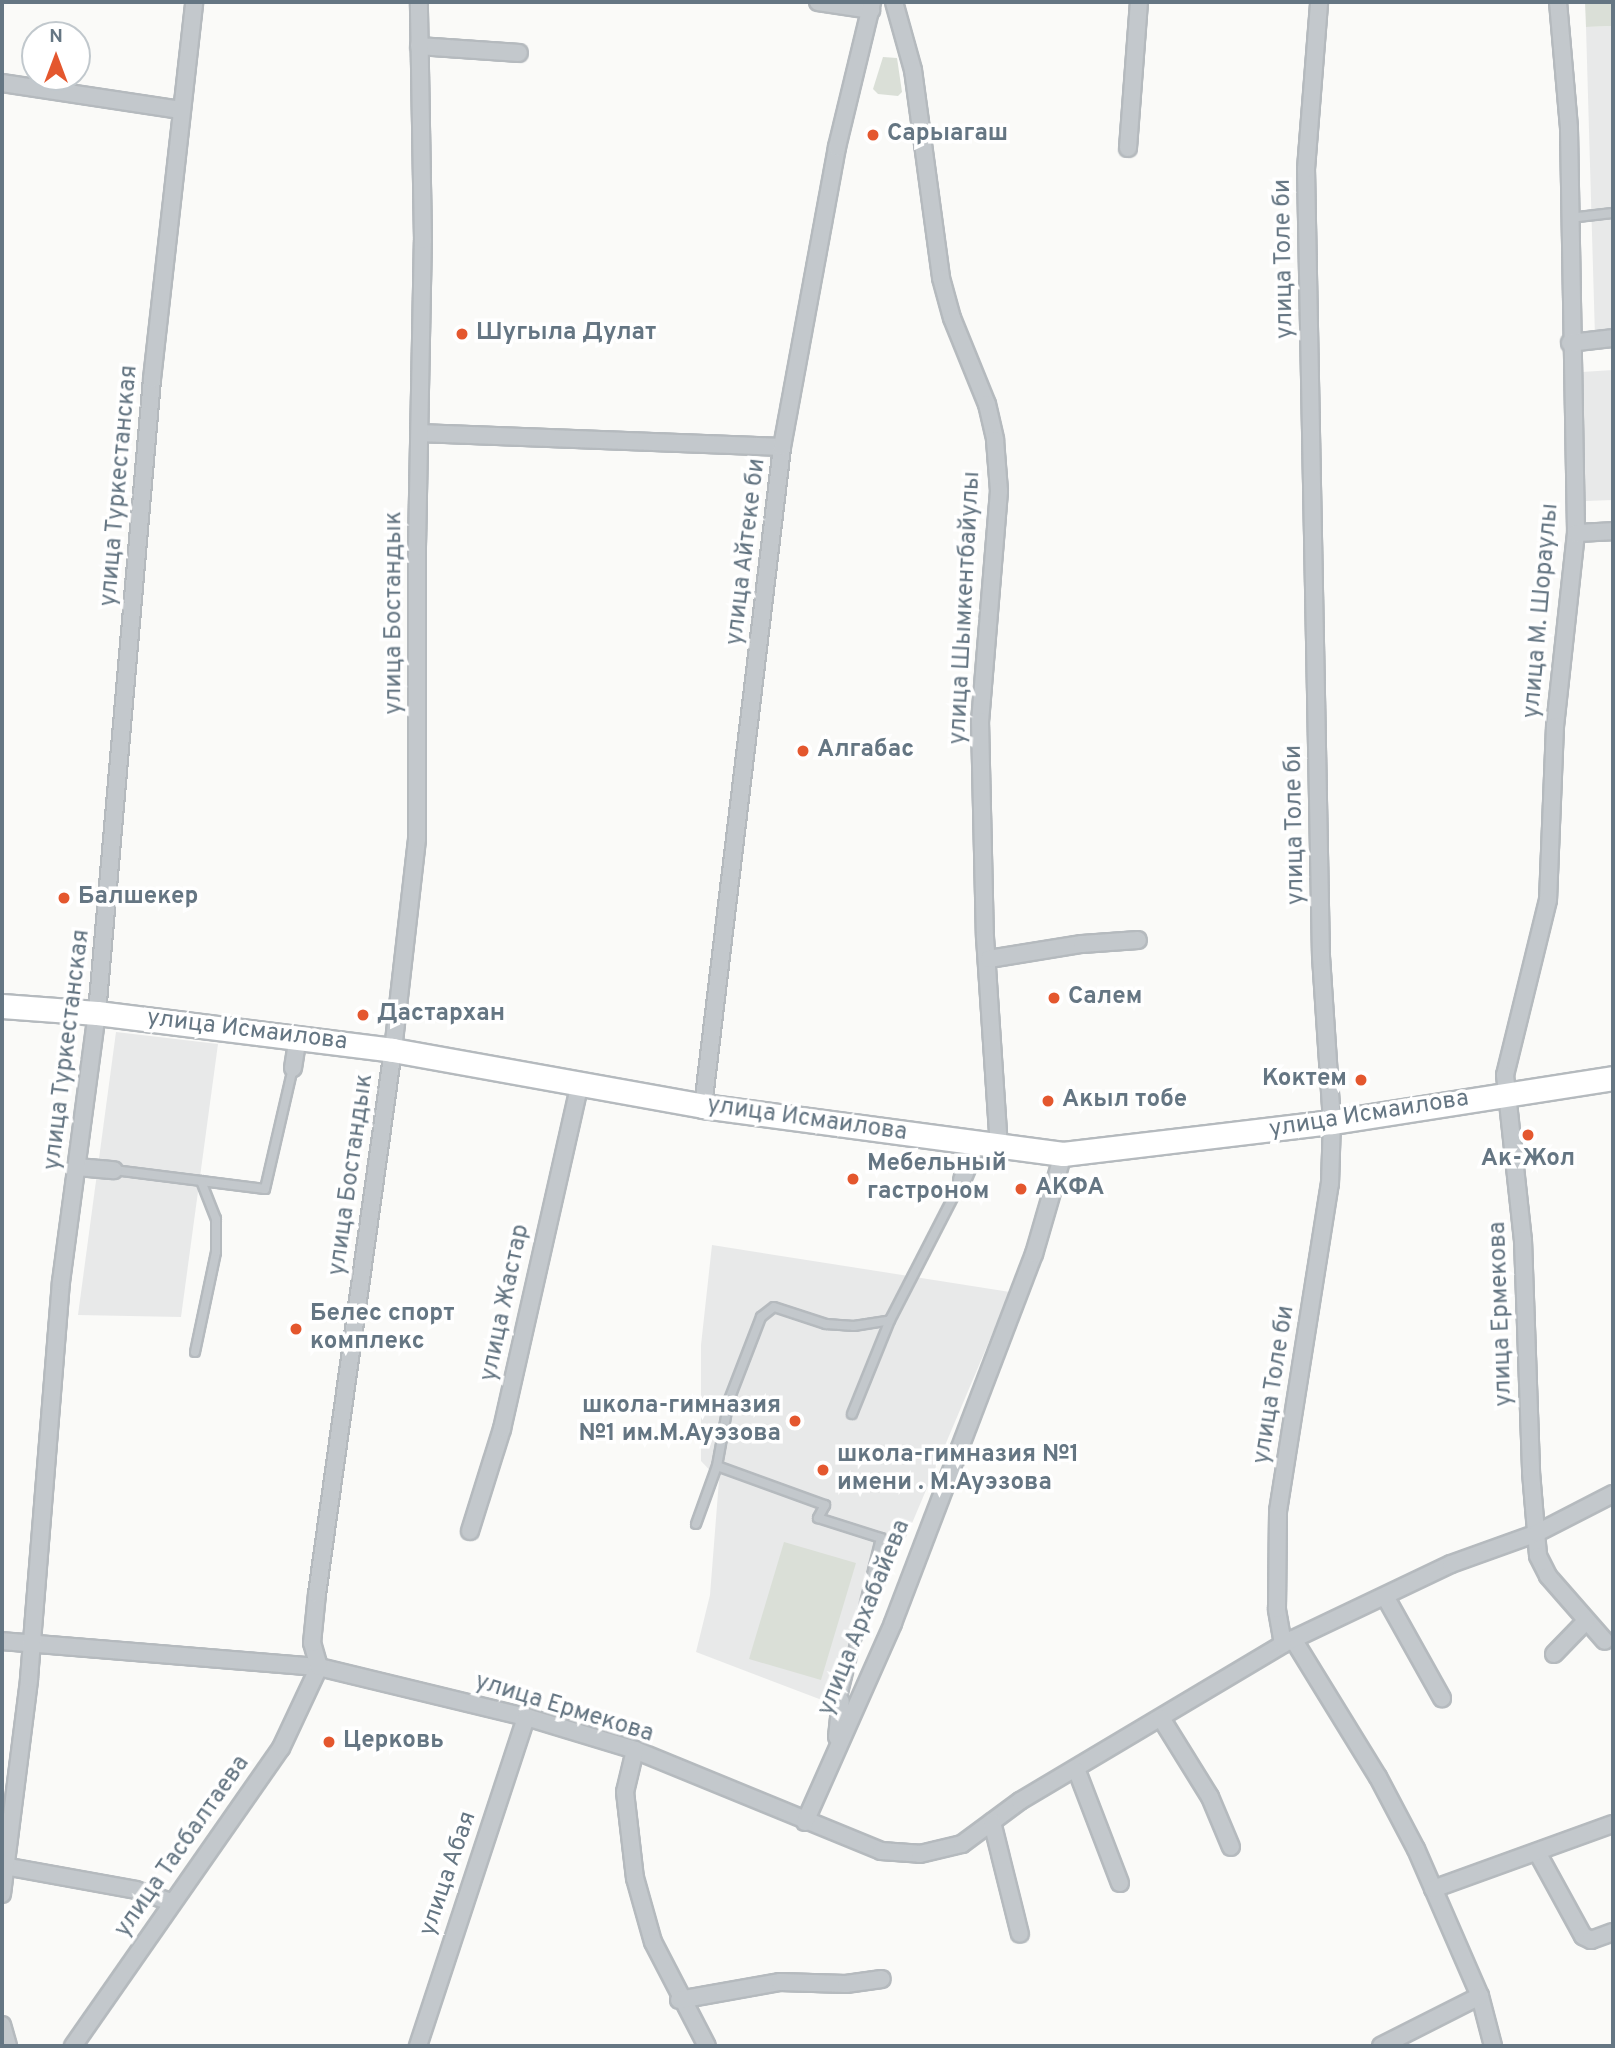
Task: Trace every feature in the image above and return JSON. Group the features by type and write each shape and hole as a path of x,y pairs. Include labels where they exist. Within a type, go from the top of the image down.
{"main road":[{"name":"улица Исмаилова","path":"2,1006 97,1013 393,1050 703,1106 1063,1154 1332,1122 1613,1078"}],"street":[{"name":"улица Туркестанская","path":"2,1894 31,1643 61,1282 97,1013 151,392 194,2"},
{"name":"улица Бостандык","path":"319,1667 312,1643 318,1581 393,1050 417,839 419,2"},
{"name":"улица Айтеке би","path":"703,1106 782,447 837,147 871,6 818,2"},
{"name":"улица Шымкентбайулы","path":"894,2 913,70 941,278 952,318 987,404 995,440 999,491 980,721 989,960 989,1145"},
{"path":"1128,148 1140,35 1139,2"},
{"name":"улица Толе би","path":"1319,2 1306,169 1321,957 1332,1122 1330,1184 1278,1511 1275,1569 1288,1642 1378,1777 1433,1889 1480,1996 1493,2046"},
{"name":"улица М. Шораулы","path":"1507,1094 1508,1060 1550,890 1555,726 1576,533 1570,342 1569,129 1558,2"},
{"path":"419,46 519,53"},
{"path":"2,83 181,110"},
{"path":"1570,342 1613,338"},
{"path":"420,433 782,447"},
{"path":"1576,533 1613,531"},
{"path":"989,960 1082,944 1138,940"},
{"path":"293,1068 298,1038"},
{"name":"улица Жастар","path":"470,1531 502,1429 580,1082"},
{"name":"улица Ермекова","path":"1507,1094 1523,1240 1536,1533"},
{"path":"962,1180 989,1145"},
{"name":"улица Архабайева","path":"804,1822 837,1743 858,1709 893,1623 1034,1254 1063,1154"},
{"path":"78,1167 114,1170"},
{"name":"улица Ермекова","path":"2,1640 319,1667 526,1717 635,1750 804,1822 881,1851 903,1854 948,1849 1288,1642 1387,1598 1451,1564 1536,1533 1613,1494"},
{"path":"1536,1533 1540,1563 1605,1641"},
{"path":"1387,1598 1442,1698"},
{"path":"1554,1654 1586,1621"},
{"name":"улица Тасбалтаева","path":"73,2046 281,1748 319,1667"},
{"path":"837,1743 841,1701"},
{"name":"улица Абая","path":"418,2046 526,1717"},
{"path":"1161,1718 1210,1797 1231,1847"},
{"path":"635,1750 625,1792 628,1847 653,1942 679,2000 707,2046"},
{"path":"1077,1771 1119,1883"},
{"path":"992,1822 1020,1934"},
{"path":"1433,1889 1613,1824"},
{"path":"1537,1853 1583,1936 1591,1940 1613,1932"},
{"path":"4,1867 136,1890 171,1902"},
{"path":"679,2000 780,1982 846,1984 882,1979"},
{"path":"1381,2046 1480,1996"},
{"path":"2,2025 8,2046"}],"lane":[{"path":"1569,218 1613,213"},
{"path":"114,1170 265,1189 293,1068"},
{"path":"852,1414 890,1320 962,1180"},
{"path":"195,1352 216,1252 216,1219 201,1181"},
{"path":"696,1524 717,1466 729,1400 761,1317 774,1307 825,1324 855,1326 890,1320"},
{"path":"717,1466 825,1505 818,1518 881,1538 841,1701"}],"shaded area":[{"path":"1585,2 1613,2 1613,26 1586,27"},
{"path":"1613,26 1613,335 1595,337 1586,27"},
{"path":"883,57 897,58 902,92 898,96 878,94 873,89"},
{"path":"1613,370 1613,500 1586,501 1582,372"},
{"path":"116,1032 218,1044 181,1317 78,1315"},
{"name":"школа-гимназия №1 имени . М.Ауэзова","path":"712,1245 1010,1292 835,1705 696,1652 710,1595 719,1480 701,1461 701,1345"},
{"path":"784,1542 856,1563 821,1680 749,1659"}],"place":[{"name":"Сарыагаш","path":"873,135"},
{"name":"Шугыла Дулат","path":"462,334"},
{"name":"Алгабас","path":"803,751"},
{"name":"Балшекер","path":"64,898"},
{"name":"Салем","path":"1054,998"},
{"name":"Дастархан","path":"363,1015"},
{"name":"Коктем","path":"1361,1080"},
{"name":"Акыл тобе","path":"1048,1101"},
{"name":"Ак-Жол","path":"1528,1135"},
{"name":"Мебельный гастроном","path":"853,1179"},
{"name":"АКФА","path":"1021,1189"},
{"name":"Белес спорт комплекс","path":"296,1329"},
{"name":"школа-гимназия №1 им.М.Ауэзова","path":"795,1421"},
{"name":"школа-гимназия №1 имени . М.Ауэзова","path":"823,1470"},
{"name":"Церковь","path":"329,1742"}]}
